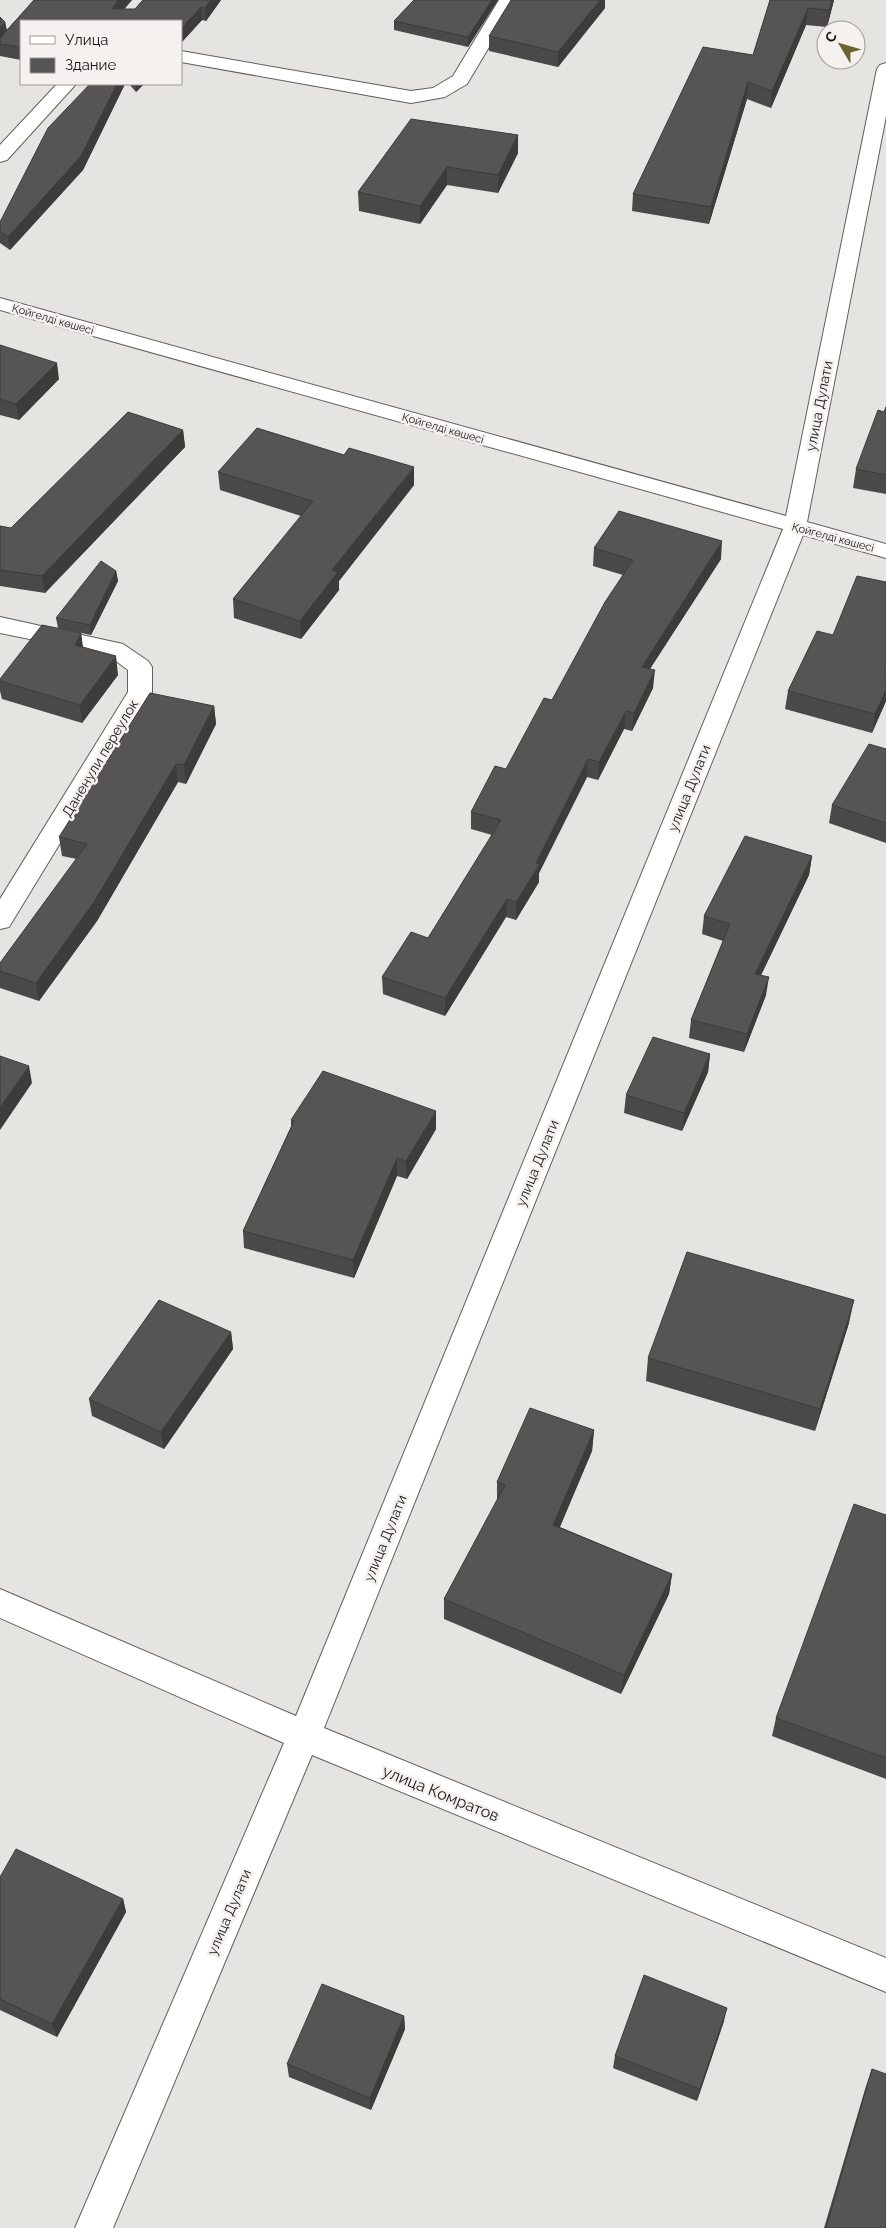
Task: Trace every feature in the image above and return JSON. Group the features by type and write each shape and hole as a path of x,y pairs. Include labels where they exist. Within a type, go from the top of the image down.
{"street":[{"path":"182,56 411,97 438,93 460,80 508,0"},
{"name":"улица Дулати","path":"94,2228 304,1736 795,527 886,69"},
{"path":"0,156 66,85"},
{"name":"Қойгелді көшесі","path":"0,304 886,552"},
{"name":"Даненули переулок","path":"0,625 115,649 140,667 140,692 0,920"},
{"name":"улица Комратов","path":"0,1603 304,1736 886,1975"}],"building":[{"path":"34,0 119,0 113,9 135,9 143,0 211,0 205,8 201,7 182,28 182,20 20,20 20,47 0,44 0,38"},
{"path":"414,0 492,0 468,37 394,21"},
{"path":"511,0 600,0 558,52 489,36"},
{"path":"770,0 832,0 829,10 808,8 772,91 748,82 711,207 633,194 703,47 753,55"},
{"path":"0,17 5,22 0,28"},
{"path":"89,85 116,85 81,156 8,237 0,231 0,222 48,128"},
{"path":"411,119 518,135 498,175 447,167 420,206 358,192"},
{"path":"0,345 57,363 16,404 0,399"},
{"path":"886,407 886,475 856,469 878,410 884,412"},
{"path":"128,412 183,430 42,576 0,570 0,526 11,528"},
{"path":"257,428 344,455 349,448 414,467 332,570 338,572 300,621 233,599 313,501 218,472"},
{"path":"619,511 722,541 642,667 655,670 634,713 626,711 599,762 588,759 536,863 540,864 516,902 507,899 445,998 382,977 411,932 428,938 501,820 471,812 495,766 506,769 544,698 552,700 605,602 633,560 594,548"},
{"path":"101,561 116,571 90,625 56,618"},
{"path":"857,576 886,582 886,690 875,714 788,691 817,631 833,635"},
{"path":"42,625 81,633 75,645 116,656 80,705 0,681"},
{"path":"150,693 214,706 184,765 176,764 94,902 36,983 0,971 0,963 87,844 59,837"},
{"path":"869,744 886,749 886,823 832,805"},
{"path":"745,836 812,856 755,974 769,977 747,1034 691,1020 730,924 704,916"},
{"path":"653,1037 710,1054 684,1113 626,1095"},
{"path":"0,1056 29,1066 0,1107"},
{"path":"323,1071 436,1111 406,1161 397,1158 353,1260 243,1231 294,1121 291,1120"},
{"path":"687,1252 854,1300 820,1409 648,1358"},
{"path":"159,1300 231,1332 161,1432 89,1399"},
{"path":"530,1408 594,1430 553,1525 672,1574 624,1675 444,1599 505,1485 497,1482"},
{"path":"854,1504 886,1515 886,1758 776,1718"},
{"path":"16,1849 123,1899 52,2024 0,1999 0,1877"},
{"path":"644,1975 727,2008 700,2089 615,2056"},
{"path":"322,1984 404,2016 370,2098 287,2064"},
{"path":"872,2069 886,2074 886,2228 826,2228"}]}
